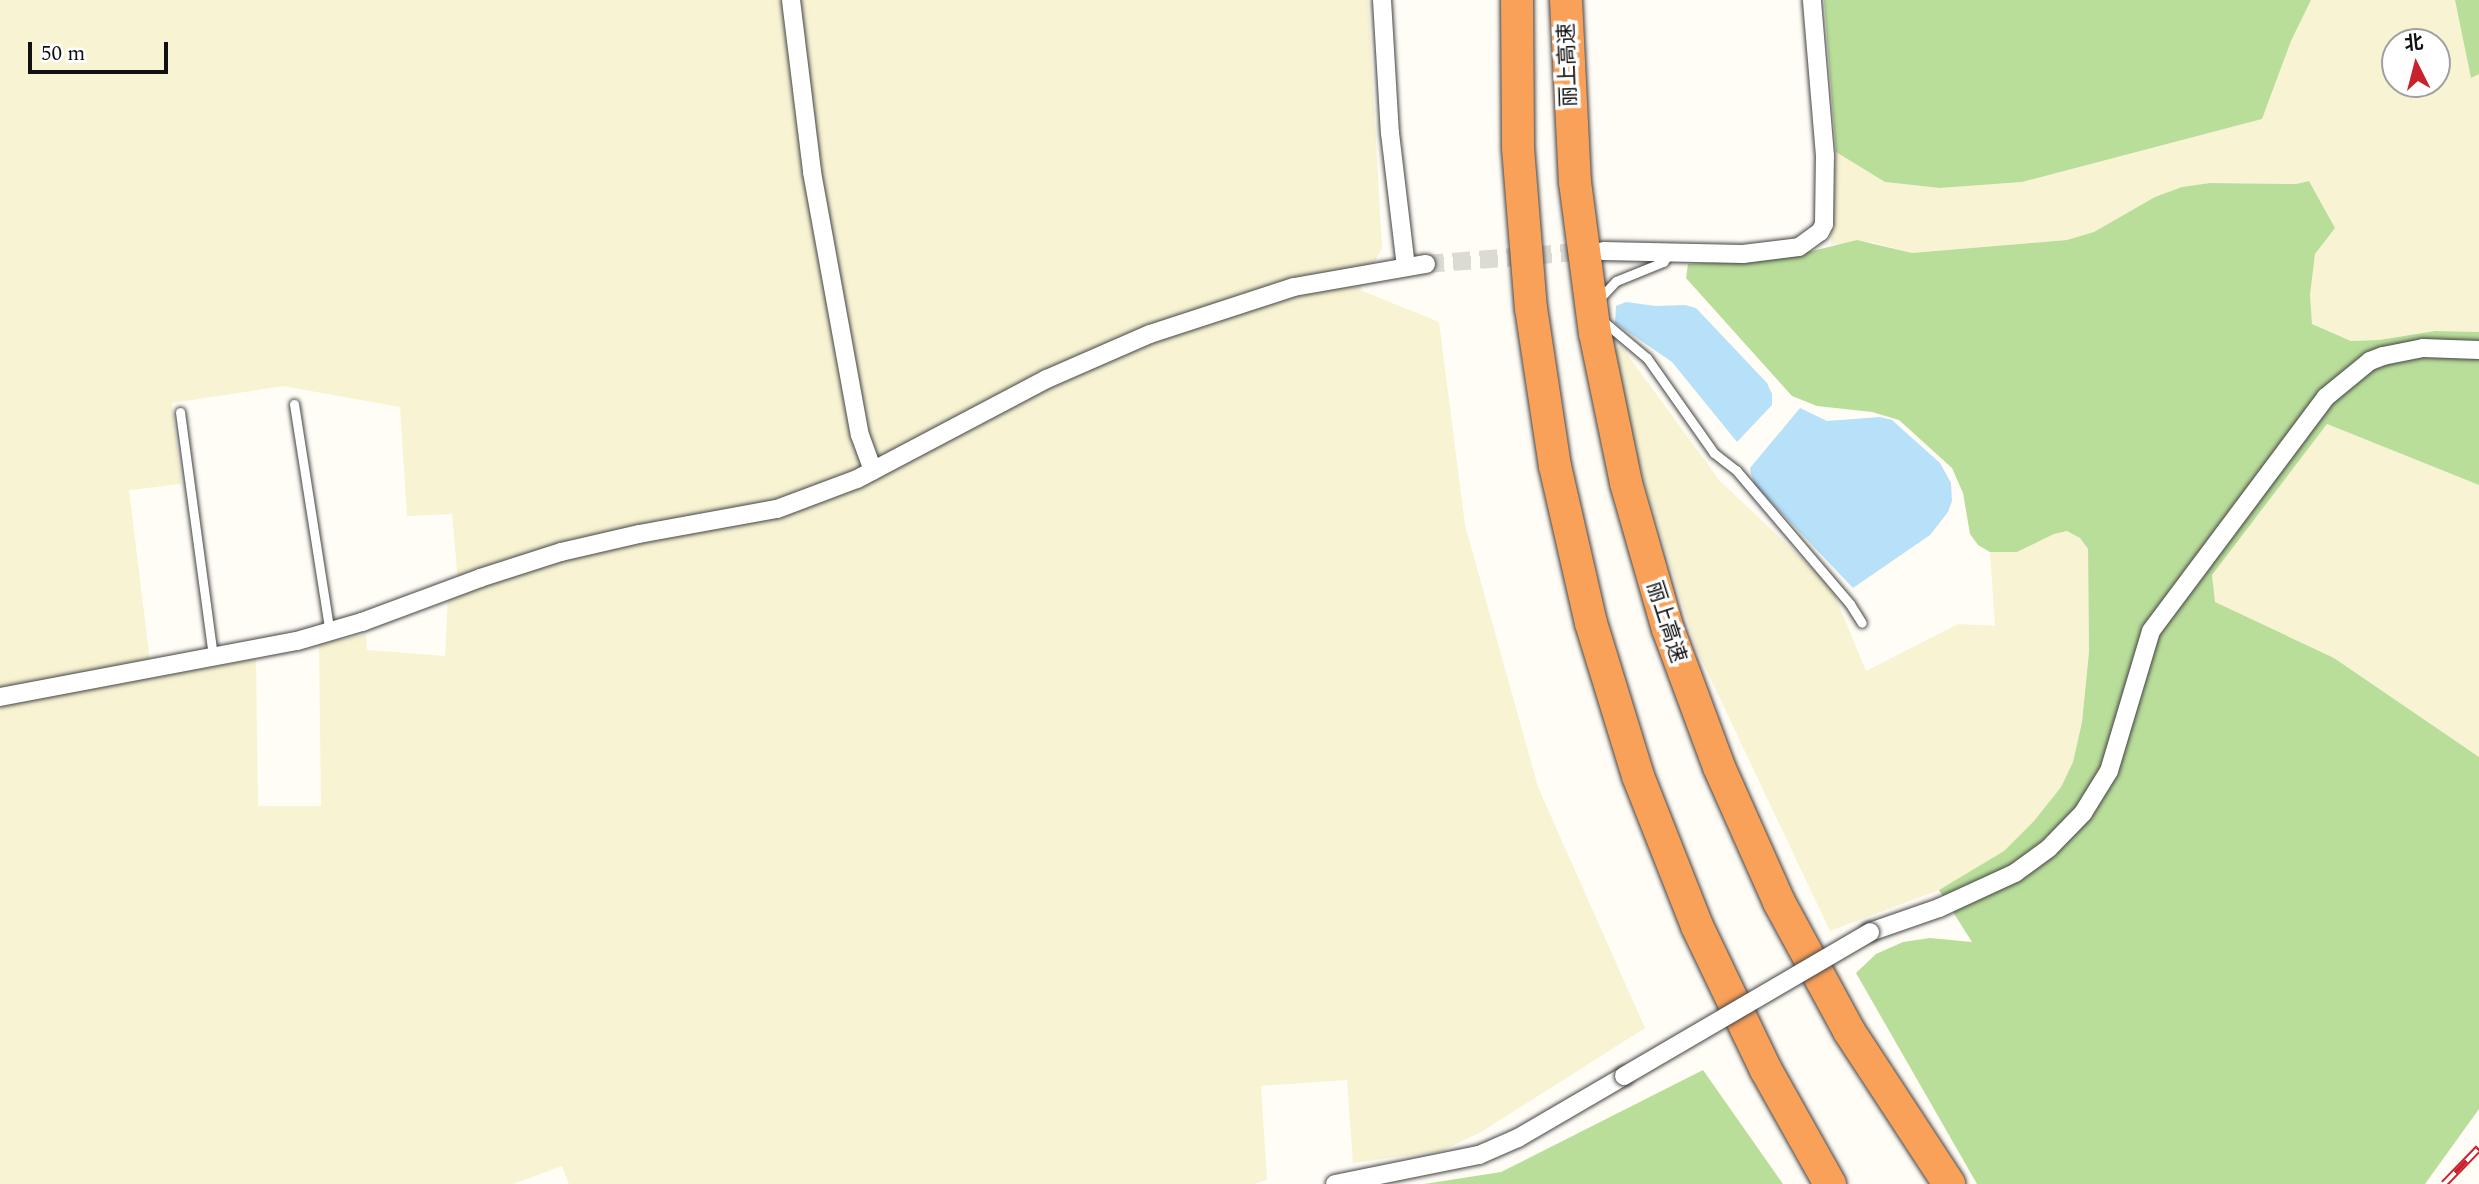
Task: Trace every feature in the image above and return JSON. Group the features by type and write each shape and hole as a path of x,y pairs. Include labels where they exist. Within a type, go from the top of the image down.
{"highway":[{"path":"1517,0 1518,148 1531,308 1555,466 1591,623 1638,776 1697,926 1766,1070 1830,1184"},
{"name":"丽上高速","path":"1566,0 1575,182 1595,333 1626,483 1668,629 1718,767 1779,902 1849,1031 1949,1184"}],"street":[{"path":"791,0 812,172 860,435 873,471"},
{"path":"1382,0 1390,133 1406,267"},
{"path":"1603,251 1744,254 1791,249 1806,244 1820,232 1824,224 1825,156 1812,0"},
{"path":"0,697 330,633 552,555 639,534 776,509 831,491 1047,379 1150,334 1294,287 1426,264"},
{"path":"1335,1184 1479,1155 1518,1138 1870,932 1939,908 2015,873 2049,848 2083,813 2109,771 2151,631 2326,397 2370,361 2383,356 2431,347 2479,349"}],"lane":[{"path":"1670,252 1663,262 1610,286 1601,297 1600,317 1608,328 1647,358 1714,453 1736,470 1850,604 1862,623"},
{"path":"294,404 330,633"},
{"path":"180,412 213,656"}],"shaded area":[{"path":"0,0 1368,0 1382,248 1360,290 1439,322 1465,525 1538,787 1645,1028 1481,1132 1441,1151 1353,1163 1347,1080 1261,1086 1267,1180 1254,1184 569,1184 562,1166 513,1184 0,1184","holes":["283,386 400,407 407,516 452,514 459,592 448,598 445,656 367,650 366,635 319,643 321,806 258,806 256,659 152,678 129,490 181,484 172,403"]},
{"path":"2311,0 2455,0 2471,77 2479,74 2479,332 2435,331 2379,340 2351,341 2312,324 2310,295 2315,254 2335,228 2309,181 2296,184 2210,183 2182,187 2094,232 2067,240 1912,253 1871,242 1831,245 1836,152 1885,182 1940,188 2023,182 2262,119 2291,41"},
{"path":"1621,346 1720,481 1831,586 1866,671 1958,624 1995,626 1990,552 2017,552 2054,534 2068,531 2080,538 2088,549 2089,652 2082,722 2073,762 2061,787 2034,821 2004,851 1939,890 1830,931 1696,648 1606,357"},
{"path":"2327,424 2479,485 2479,757 2334,658 2214,602 2212,575"}],"green space":[{"path":"1824,0 2311,0 2291,41 2262,119 2022,182 1940,188 1885,182 1836,152"},
{"path":"2455,0 2479,0 2479,74 2471,78"},
{"path":"2309,181 2335,228 2315,254 2310,295 2312,324 2351,341 2379,340 2435,331 2479,332 2479,485 2327,424 2212,575 2215,602 2334,658 2479,757 2479,1109 2425,1184 1977,1184 1856,973 1876,954 1903,942 1930,938 1972,942 1939,890 2004,851 2034,821 2061,787 2073,762 2082,722 2089,652 2088,549 2080,538 2067,531 2054,534 2017,552 1990,552 1978,545 1970,534 1963,493 1952,468 1899,420 1872,412 1817,406 1792,396 1686,278 1688,264 1784,258 1857,240 1912,253 2067,240 2094,232 2155,197 2182,187 2210,183 2296,184"},
{"path":"1703,1070 1783,1184 1424,1184 1501,1172"}],"water":[{"path":"1626,302 1696,308 1767,383 1772,394 1772,405 1737,442 1672,362 1615,323 1616,306"},
{"path":"1800,408 1827,421 1880,417 1892,420 1940,463 1951,483 1952,501 1948,512 1930,535 1853,588 1755,485 1751,474 1750,468"}],"tunnel":[{"path":"1426,264 1590,251"}],"railway":[{"path":"2444,1184 2479,1148"}]}
